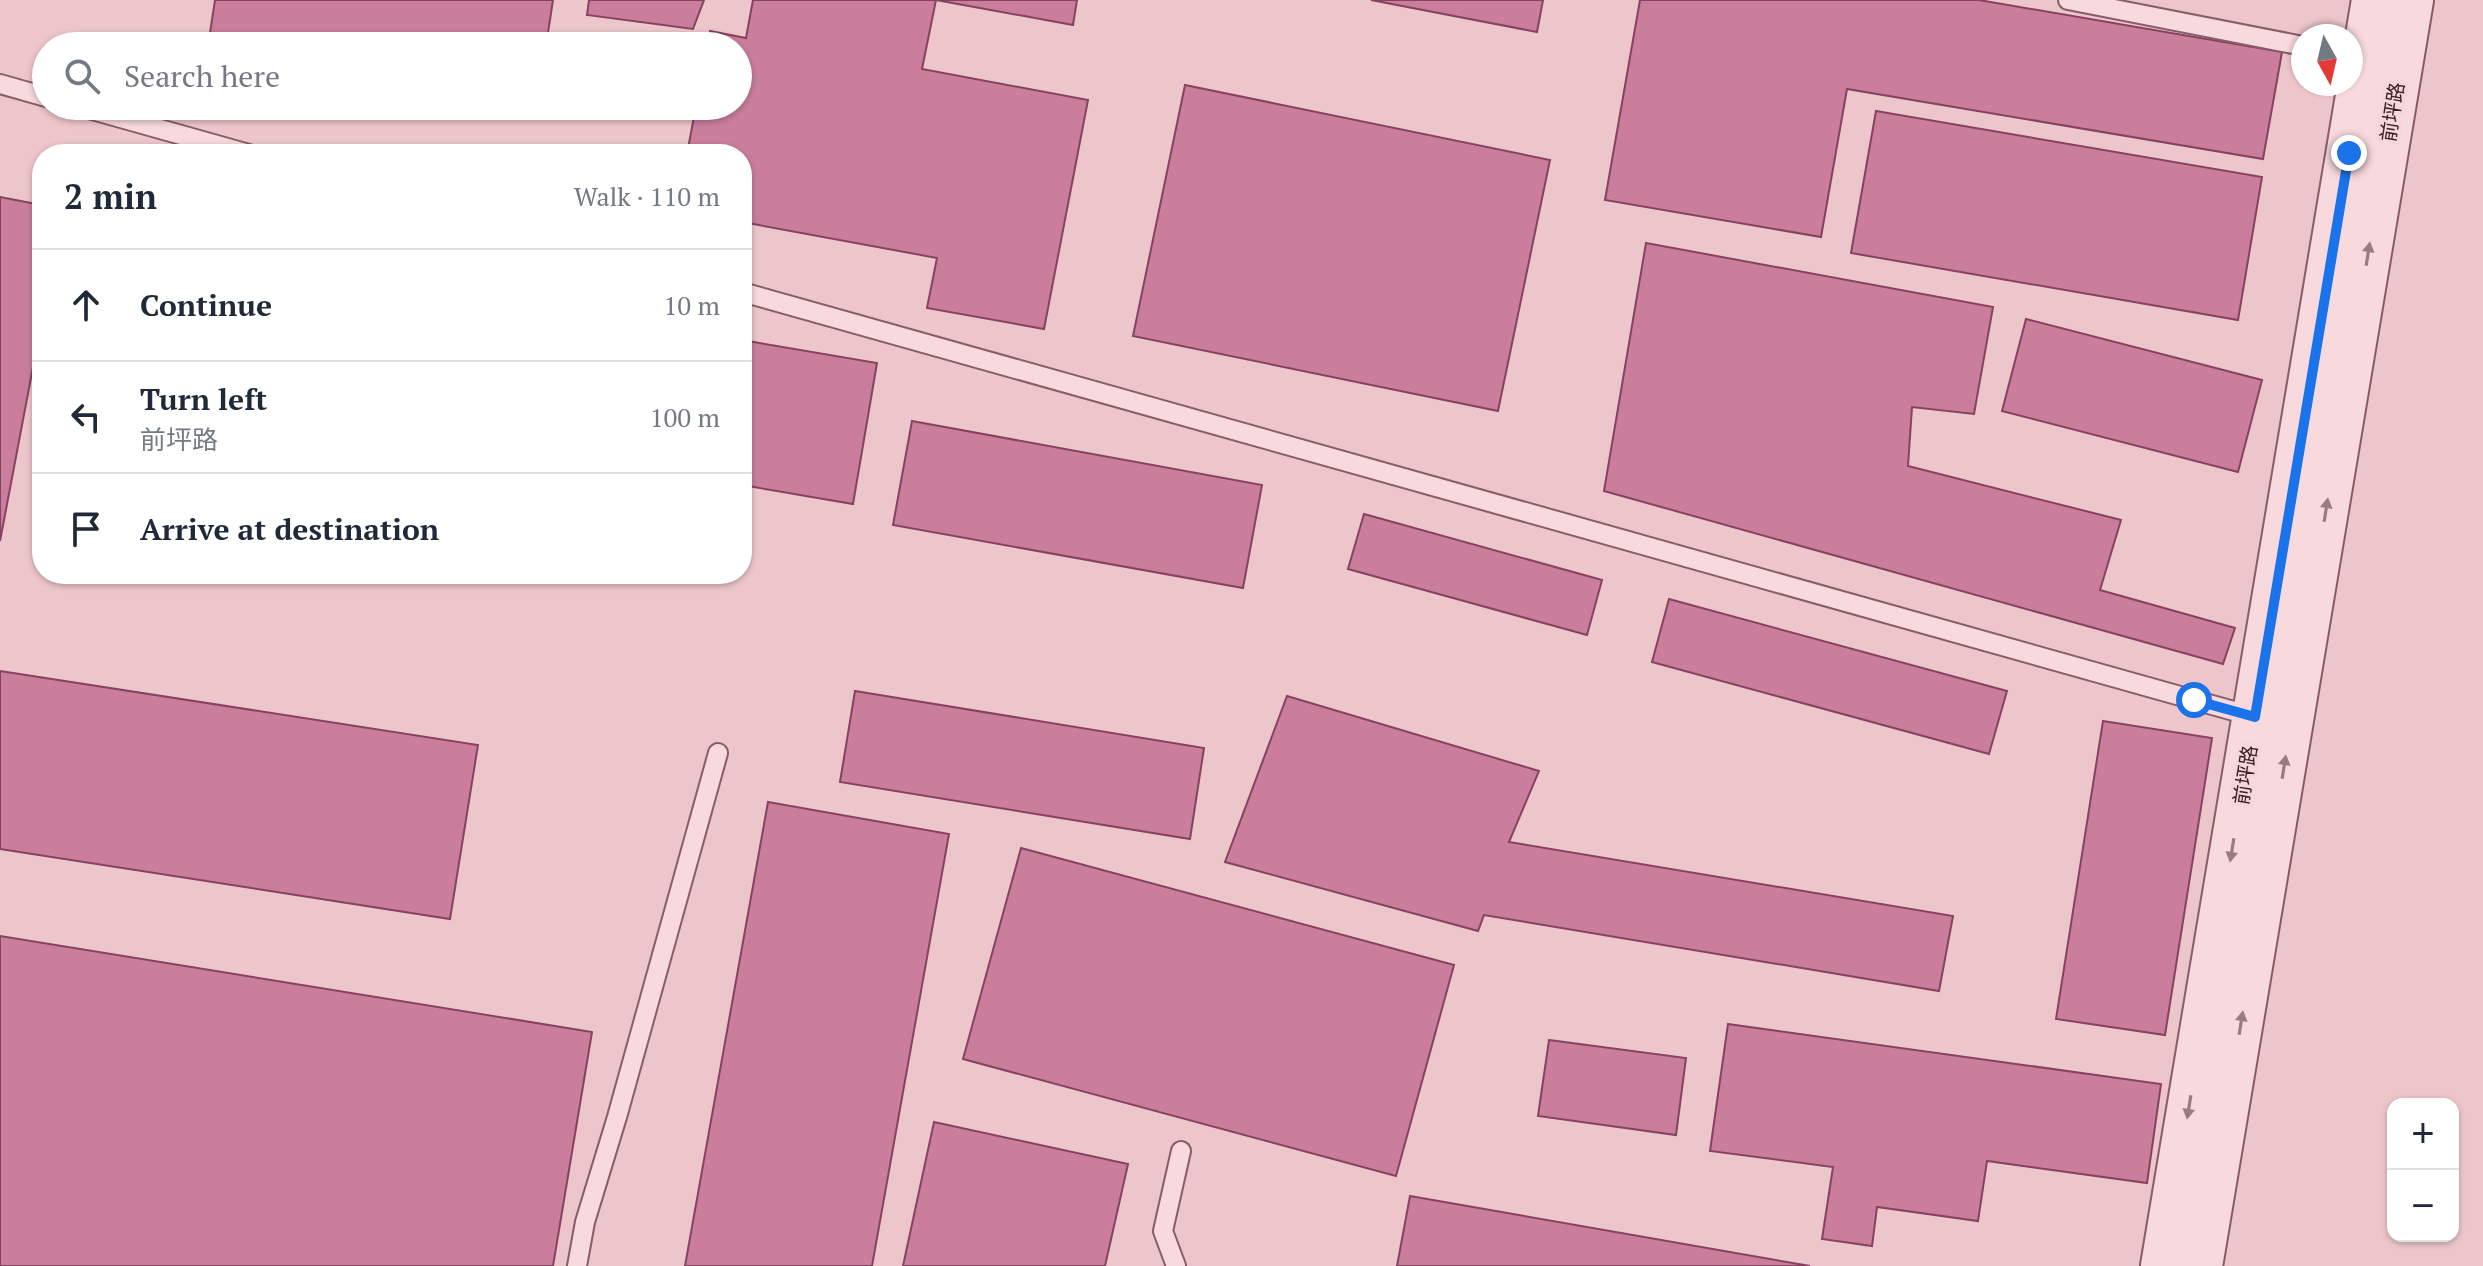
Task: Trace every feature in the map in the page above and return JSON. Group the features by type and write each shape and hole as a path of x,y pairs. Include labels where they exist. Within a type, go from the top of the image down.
{"street":[{"name":"前坪路","path":"2363,39 2374,0"},
{"name":"前坪路","path":"2200,1266 2411,0"},
{"name":"前坪路","path":"2163,1266 2255,717 2352,96"}],"lane":[{"path":"2068,0 2291,44"},
{"path":"0,84 32,93"},
{"path":"128,120 213,144"},
{"path":"752,295 2255,717"},
{"path":"577,1266 585,1222 718,753"},
{"path":"1176,1266 1163,1231 1181,1151"}],"building":[{"path":"215,0 553,0 548,32 210,32"},
{"path":"589,0 704,0 693,29 587,15"},
{"path":"753,0 936,0 922,69 1088,100 1044,329 927,308 937,258 752,224 752,144 689,144 693,120 752,120 752,32 747,32"},
{"path":"936,0 1077,0 1073,25"},
{"path":"1371,0 1543,0 1537,32"},
{"path":"1640,0 1979,0 2282,52 2263,159 1847,89 1821,237 1605,200"},
{"path":"1185,85 1550,160 1498,411 1133,336"},
{"path":"1876,111 2262,177 2238,320 1851,253"},
{"path":"0,197 32,203 32,373 0,541"},
{"path":"1646,243 1993,307 1974,414 1912,407 1908,466 2121,520 2100,590 2235,628 2223,664 1604,491"},
{"path":"2026,319 2262,380 2238,472 2002,411"},
{"path":"752,342 877,363 853,504 752,487"},
{"path":"912,421 1262,485 1243,588 893,525"},
{"path":"1364,514 1602,580 1587,635 1348,569"},
{"path":"1669,599 2007,691 1989,754 1652,662"},
{"path":"0,671 478,745 450,919 0,849"},
{"path":"855,691 1204,748 1190,839 840,782"},
{"path":"1287,696 1539,771 1509,842 1953,916 1939,991 1484,915 1478,931 1225,862"},
{"path":"2103,721 2212,738 2165,1035 2056,1019"},
{"path":"768,802 949,834 872,1266 685,1266"},
{"path":"1021,848 1454,965 1396,1176 963,1059"},
{"path":"0,936 592,1032 553,1266 0,1266"},
{"path":"1728,1024 2161,1084 2147,1183 1987,1161 1978,1221 1877,1207 1872,1246 1822,1239 1833,1167 1710,1151"},
{"path":"1549,1040 1686,1058 1676,1135 1538,1116"},
{"path":"934,1122 1128,1164 1105,1266 903,1266"},
{"path":"1410,1196 1810,1266 1397,1266"}],"route":[{"path":"2194,700 2255,717 2349,153"}]}
